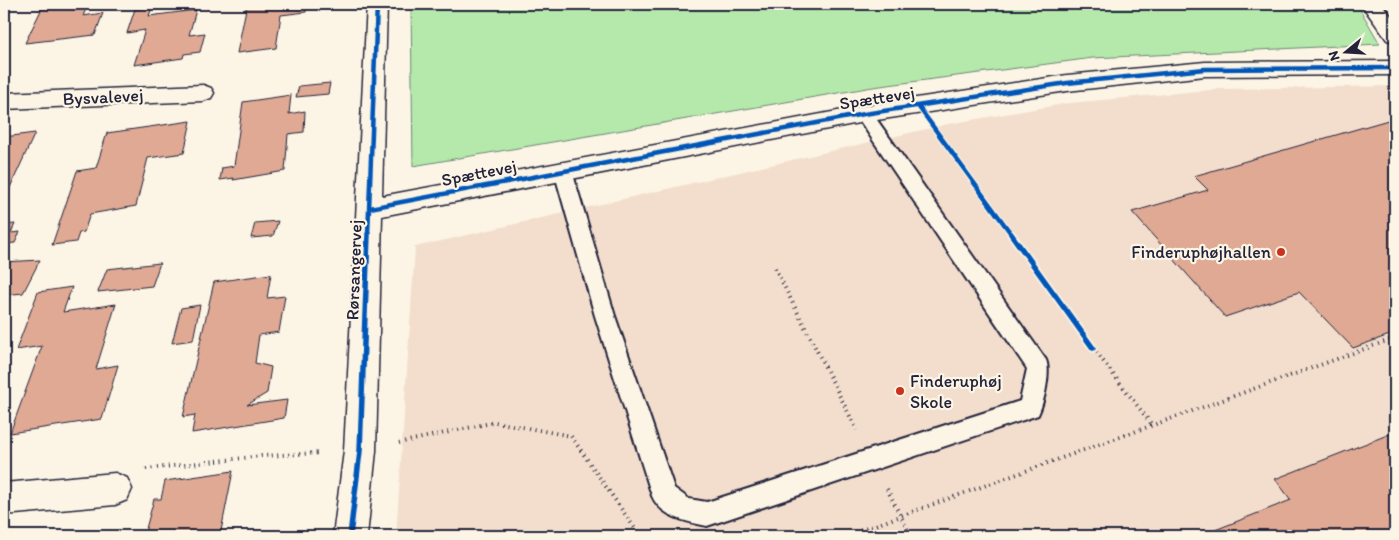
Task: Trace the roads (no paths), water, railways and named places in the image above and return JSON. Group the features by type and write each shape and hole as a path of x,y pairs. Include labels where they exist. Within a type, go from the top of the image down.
{"street":[{"name":"Rørsangervej","path":"350,536 360,451 377,4"},
{"path":"1371,4 1395,35"},
{"name":"Spættevej","path":"370,208 864,114 1067,83 1206,69 1395,68"},
{"name":"Bysvalevej","path":"4,101 203,92"},
{"path":"4,499 115,489"}],"lane":[{"path":"563,172 605,316 664,496 685,510 708,514 1030,408 1038,367 864,114"}],"place":[{"name":"Finderuphøjhallen","path":"1281,252"},
{"name":"Finderuphøj Skole","path":"900,391"}]}
